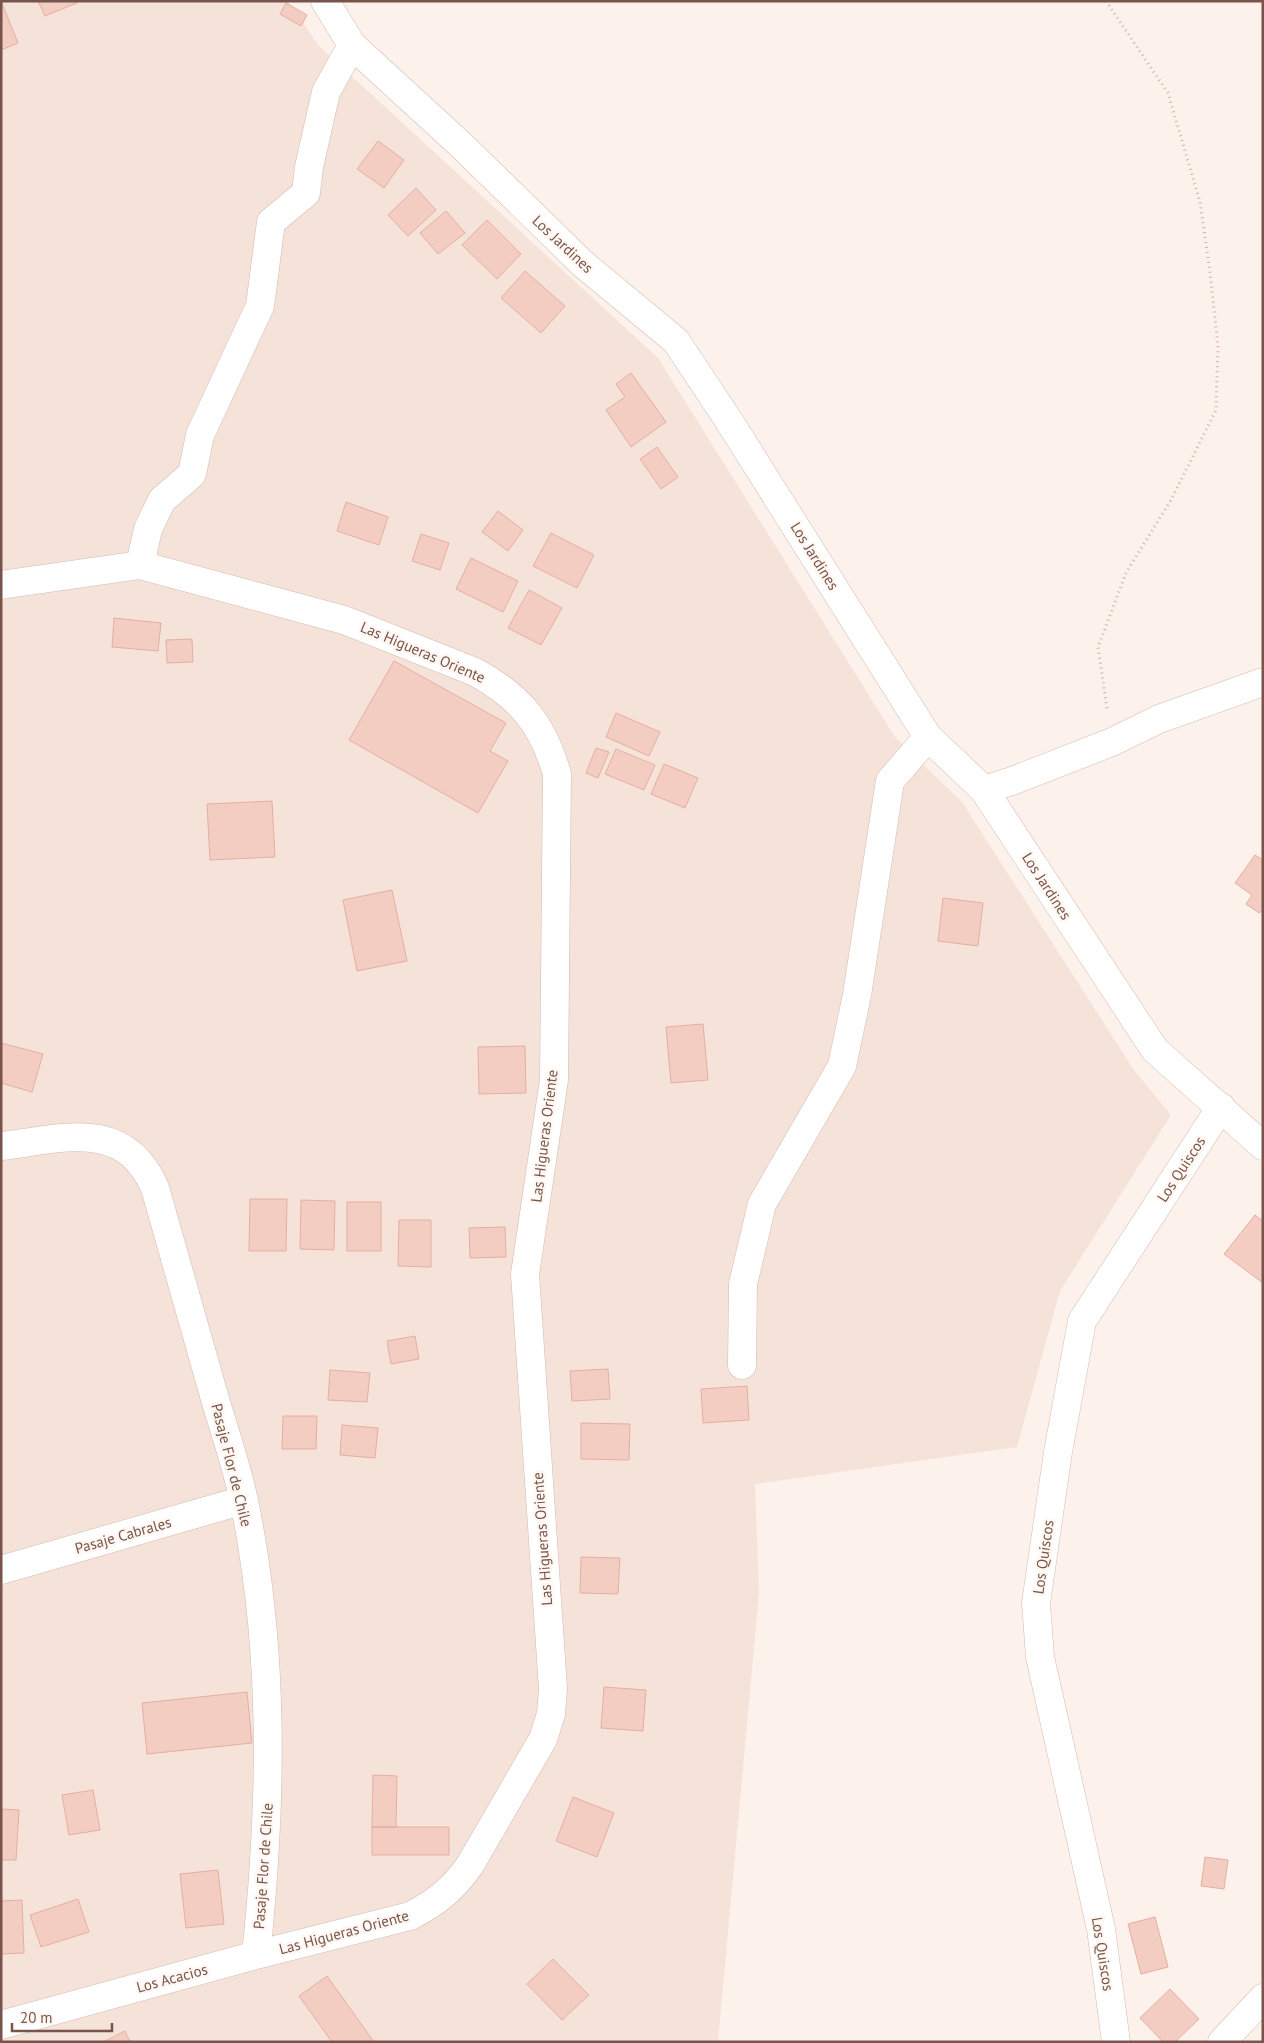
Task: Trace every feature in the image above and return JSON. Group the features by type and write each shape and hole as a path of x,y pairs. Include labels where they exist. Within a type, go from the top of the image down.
{"street":[{"name":"Los Jardines","path":"326,1 352,45 461,145 583,264 676,341 730,421 928,737 984,790 1155,1050 1263,1146"},
{"path":"140,565 148,529 162,500 192,474 200,435 260,306 271,222 306,193 309,167 326,92 352,45"},
{"name":"Las Higueras Oriente","path":"1,585 140,565 344,620 475,672 495,683 528,712 541,731 551,752 558,774 554,1080 525,1274 552,1673 550,1714 543,1739 470,1866 444,1896 410,1916 256,1955"},
{"path":"984,790 1112,742 1159,719 1263,682"},
{"path":"742,1364 743,1284 762,1204 842,1066 857,995 890,780 928,737"},
{"name":"Los Quiscos","path":"1116,2042 1101,1929 1040,1656 1036,1603 1058,1452 1082,1321 1221,1107"},
{"name":"Pasaje Flor de Chile","path":"1,1146 94,1137 111,1141 127,1149 139,1160 155,1188 244,1500 258,1589 268,1714 268,1795 266,1848 256,1955"},
{"name":"Pasaje Cabrales","path":"1,1570 244,1500"},
{"name":"Los Acacios","path":"1,2025 256,1955"},
{"path":"1222,2042 1263,1998"}],"path":[{"path":"1106,1 1168,93 1200,202 1218,346 1216,410 1170,500 1126,573 1098,647 1112,742"}],"shaded area":[{"path":"1,1 288,1 319,46 658,358 895,737 962,802 1134,1070 1171,1115 1060,1291 1017,1447 755,1484 759,1593 718,2042 1,2042"}],"building":[{"path":"1,1 18,43 1,50"},
{"path":"38,1 77,1 77,3 45,16"},
{"path":"286,3 307,15 301,26 280,14"},
{"path":"378,141 404,160 384,188 357,169"},
{"path":"416,188 436,210 408,236 388,215"},
{"path":"446,211 465,233 438,254 420,233"},
{"path":"487,220 521,254 497,279 462,245"},
{"path":"525,271 565,306 541,333 501,298"},
{"path":"631,373 666,422 631,447 606,410 625,397 616,384"},
{"path":"657,447 678,477 661,489 640,459"},
{"path":"346,502 388,517 379,545 337,531"},
{"path":"498,511 523,530 508,551 482,532"},
{"path":"551,533 594,555 577,588 533,566"},
{"path":"421,534 449,543 440,570 412,561"},
{"path":"471,558 518,581 503,612 456,589"},
{"path":"529,590 562,608 541,645 508,628"},
{"path":"114,618 161,623 158,651 112,647"},
{"path":"192,639 193,662 167,663 166,640"},
{"path":"394,661 506,723 490,751 508,761 478,813 349,740"},
{"path":"616,713 660,732 649,756 606,737"},
{"path":"596,748 609,752 598,778 586,773"},
{"path":"616,749 655,765 644,790 605,774"},
{"path":"664,764 698,778 685,808 651,794"},
{"path":"272,801 275,857 210,860 207,804"},
{"path":"1255,855 1263,860 1263,910 1259,913 1246,904 1252,895 1235,883"},
{"path":"392,890 407,961 357,971 343,900"},
{"path":"943,898 983,903 978,946 938,941"},
{"path":"703,1024 708,1080 671,1083 666,1027"},
{"path":"1,1043 43,1054 32,1092 1,1083"},
{"path":"525,1046 526,1093 479,1094 478,1047"},
{"path":"250,1199 287,1199 286,1251 249,1251"},
{"path":"301,1200 335,1201 334,1250 300,1249"},
{"path":"347,1202 381,1202 381,1251 347,1251"},
{"path":"1255,1215 1263,1221 1263,1283 1224,1254"},
{"path":"399,1220 431,1220 431,1267 398,1266"},
{"path":"505,1227 506,1257 470,1258 469,1228"},
{"path":"415,1336 419,1359 391,1364 387,1341"},
{"path":"608,1369 610,1399 572,1401 570,1371"},
{"path":"330,1370 370,1373 367,1402 328,1400"},
{"path":"747,1386 749,1420 703,1423 701,1389"},
{"path":"283,1416 317,1416 316,1449 282,1449"},
{"path":"581,1423 630,1424 629,1460 581,1459"},
{"path":"342,1425 378,1428 375,1458 340,1455"},
{"path":"581,1557 620,1558 618,1594 580,1593"},
{"path":"604,1687 646,1690 643,1731 601,1728"},
{"path":"247,1692 252,1743 147,1754 142,1703"},
{"path":"373,1775 397,1776 396,1827 372,1827"},
{"path":"93,1790 100,1830 69,1835 62,1795"},
{"path":"573,1797 614,1813 597,1857 556,1841"},
{"path":"1,1809 19,1810 16,1860 1,1860"},
{"path":"372,1827 449,1827 449,1855 372,1855"},
{"path":"1205,1857 1228,1860 1224,1889 1201,1886"},
{"path":"218,1870 224,1924 186,1928 180,1874"},
{"path":"78,1899 89,1932 41,1947 30,1915"},
{"path":"22,1900 24,1953 1,1954 1,1901"},
{"path":"1155,1917 1168,1967 1141,1974 1128,1924"},
{"path":"553,1959 589,1995 562,2020 527,1984"},
{"path":"327,1976 374,2042 332,2042 299,1996"},
{"path":"1170,1989 1199,2019 1175,2042 1163,2042 1140,2018"},
{"path":"125,2031 130,2042 103,2042"}]}
